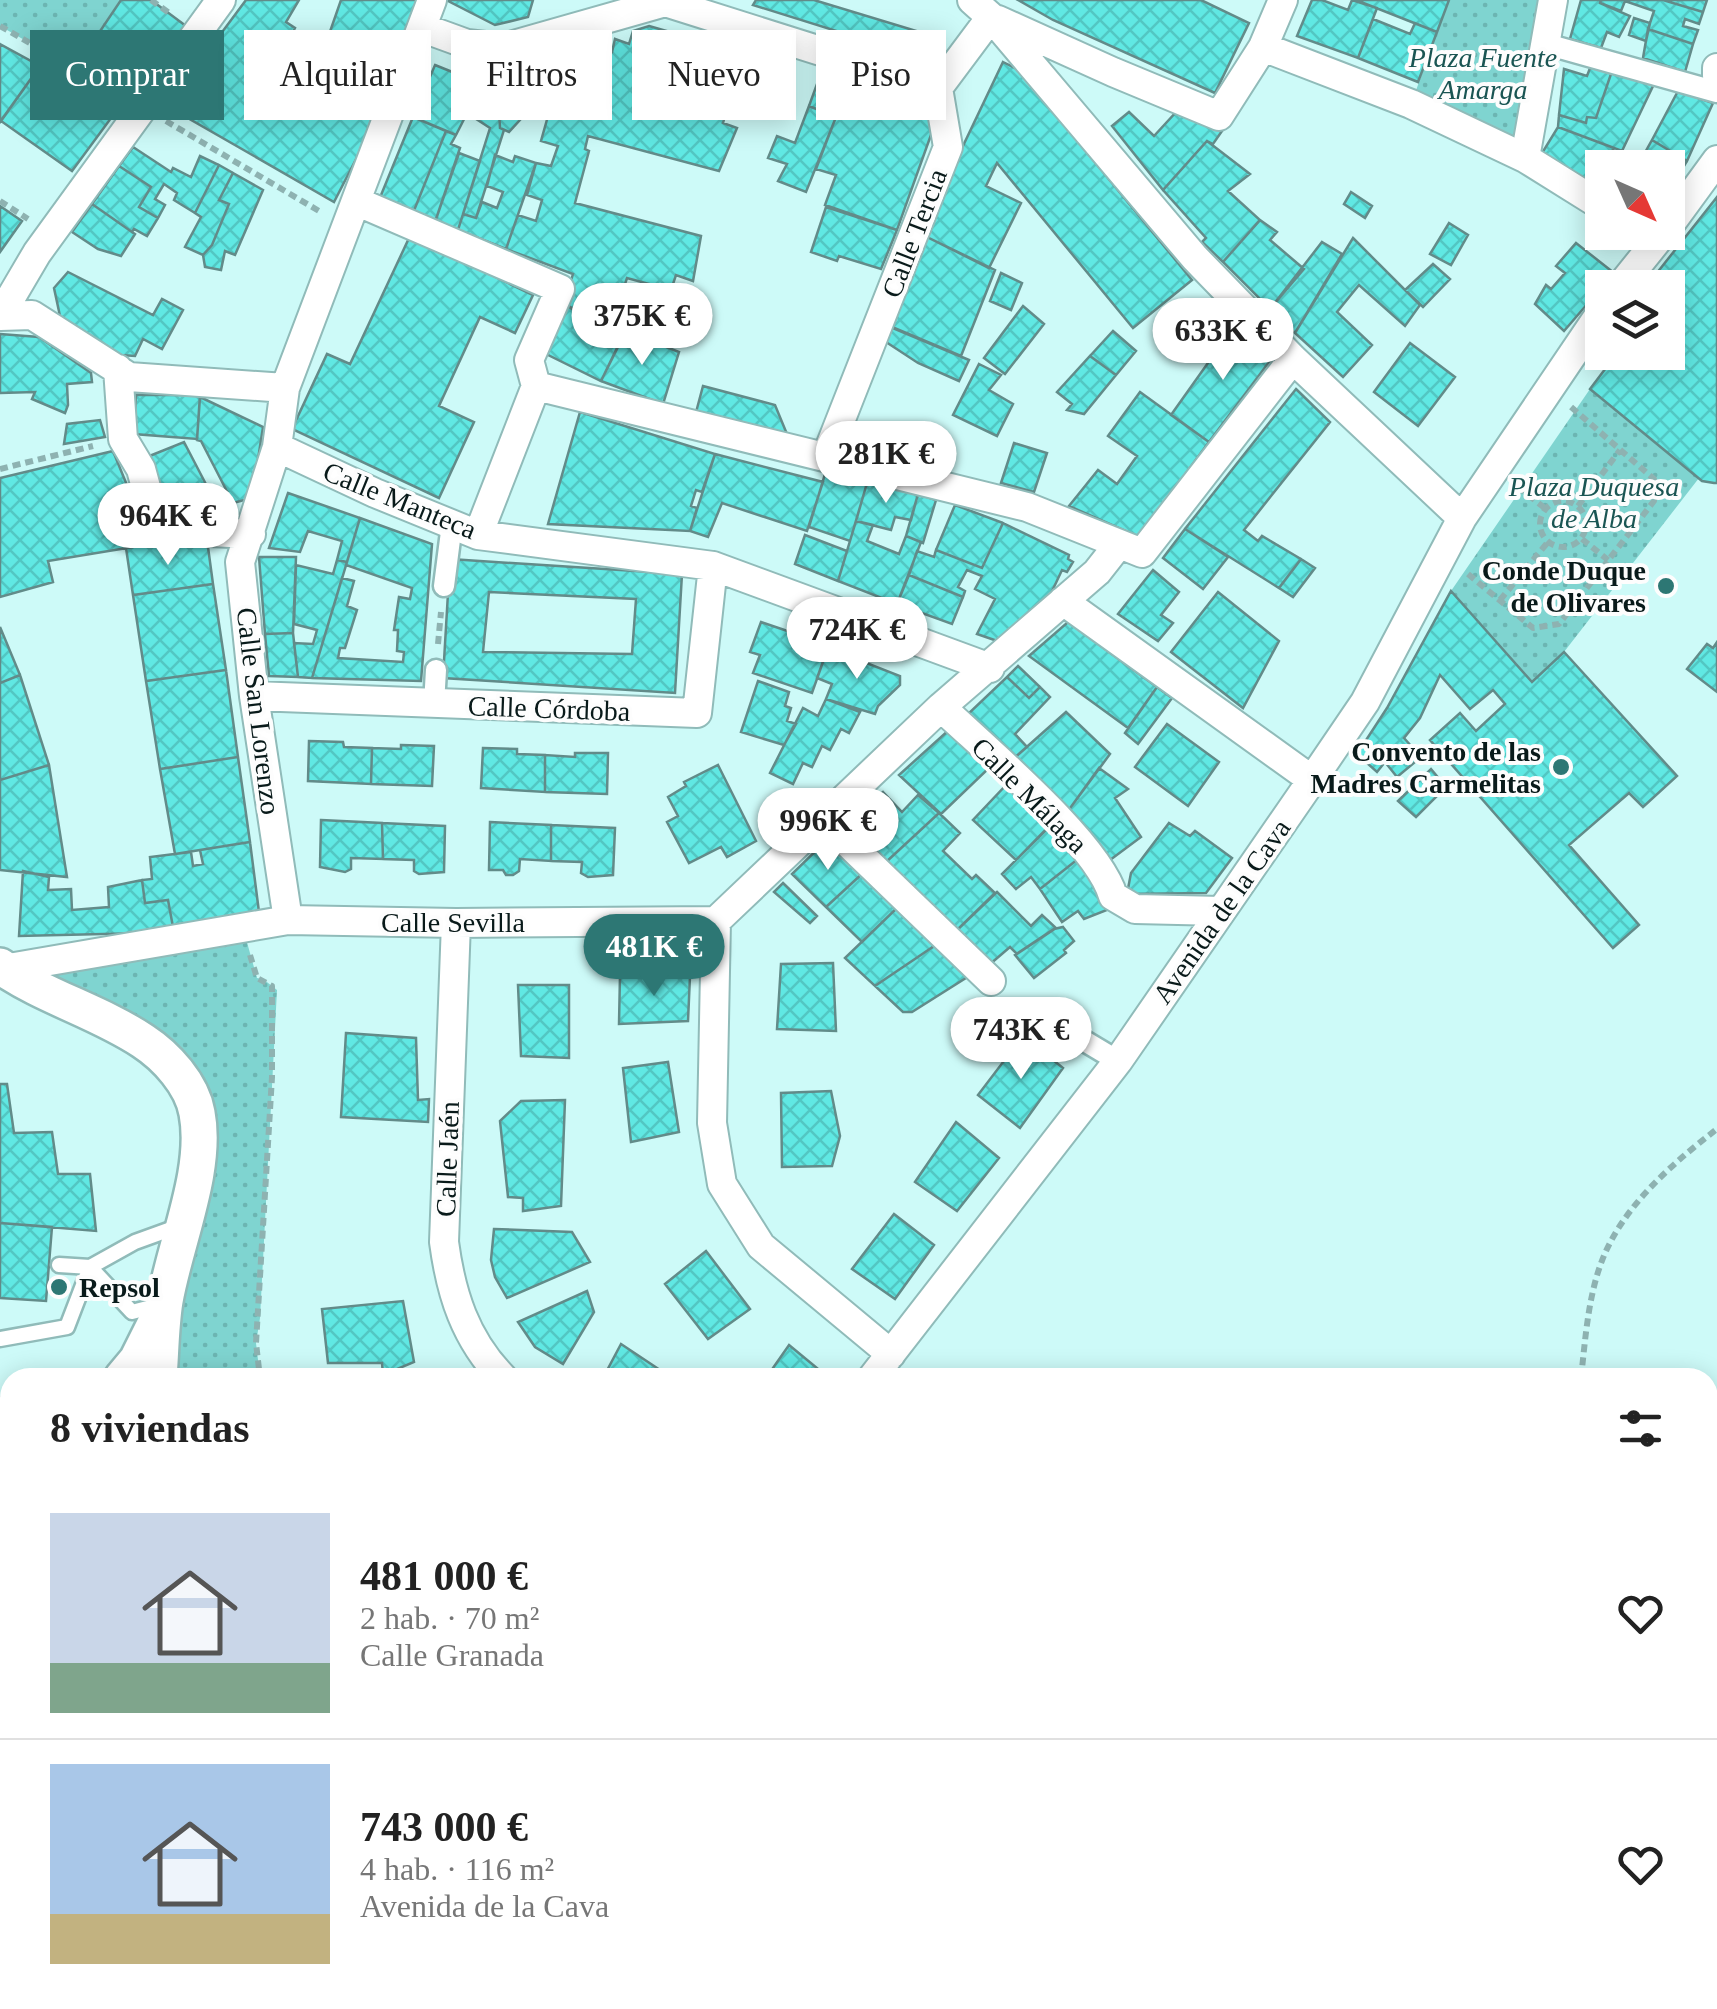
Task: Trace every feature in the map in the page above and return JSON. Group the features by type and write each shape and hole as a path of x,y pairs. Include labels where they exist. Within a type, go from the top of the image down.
{"street":[{"path":"199,30 220,0"},
{"path":"277,447 286,388 432,0"},
{"path":"981,8 1112,72 1220,116 1263,46 1283,0"},
{"path":"1525,158 1552,0"},
{"path":"423,28 466,44 503,48 665,2 816,50"},
{"path":"946,73 981,8"},
{"path":"981,8 1196,258 1293,359 1462,518"},
{"path":"1546,44 1717,92"},
{"path":"1263,46 1410,104 1525,158 1585,195"},
{"path":"1717,68 1717,76"},
{"path":"0,316 37,253 134,120"},
{"name":"Calle Tercia","path":"826,457 948,147 943,120"},
{"path":"1685,200 1717,160"},
{"path":"352,214 560,289 529,360 536,386 478,535"},
{"path":"0,316 32,316 130,377 286,388"},
{"name":"Avenida de la Cava","path":"880,1368 1118,1061 1366,702 1462,518 1585,335"},
{"path":"891,1354 760,1246 722,1184 712,1123 716,921 941,707 1097,572 1131,549 1293,359"},
{"path":"118,370 123,439 141,469 150,502 168,520 190,530 251,534"},
{"path":"536,386 1027,508 1131,549"},
{"name":"Calle Manteca","path":"277,447 375,494 478,535 713,566 990,668"},
{"name":"Calle San Lorenzo","path":"277,447 240,562 254,696 288,920"},
{"path":"444,586 452,524"},
{"name":"Calle Córdoba","path":"254,696 697,713 713,566"},
{"path":"1064,601 1312,780"},
{"path":"434,704 436,670"},
{"name":"Calle Málaga","path":"941,707 1072,834 1108,878 1113,896 1134,910 1221,910"},
{"path":"824,820 991,981"},
{"name":"Calle Sevilla","path":"2,968 288,920 456,924 716,921"},
{"name":"Calle Jaén","path":"456,924 444,1242 450,1287 471,1339 495,1368"},
{"path":"2,968 40,990 106,1018 146,1043 172,1066 197,1110 197,1161 165,1303 160,1368"},
{"path":"1036,1012 1118,1061"},
{"path":"131,1368 165,1303"}],"lane":[{"path":"58,1265 90,1267 135,1242 182,1225"},
{"path":"90,1267 132,1312 165,1303"},
{"path":"0,1339 67,1327 90,1267"}],"path":[{"path":"0,26 30,43"},
{"path":"167,120 352,214"},
{"path":"1443,552 1533,628 1559,624 1654,501 1654,480 1548,386"},
{"path":"0,470 123,439"},
{"path":"1578,506 1620,450"},
{"path":"1558,502 1578,506 1586,518 1582,539 1562,547 1548,542 1541,530 1546,509 1558,502"},
{"path":"1582,539 1608,560"},
{"path":"1500,600 1548,542"},
{"path":"436,670 444,586"},
{"path":"259,1368 256,1344 271,1095 272,986"},
{"path":"1582,1368 1594,1288 1611,1241 1655,1182 1717,1129"}],"green space":[{"path":"0,0 120,0 100,30 30,30 30,43 0,26"},
{"name":"Plaza Fuente Amarga","path":"1449,0 1553,0 1525,158 1411,104"},
{"name":"Plaza Duquesa de Alba","path":"1590,389 1699,478 1564,652 1532,682 1451,591"},
{"path":"243,928 257,978 277,990 256,1343 259,1368 161,1368 197,1161 187,1088 3,969"}],"building":[{"path":"121,0 151,0 186,26 183,30 101,30"},
{"path":"246,0 299,0 286,22 294,30 244,30 244,120 376,120 334,202 191,120 224,120 224,30"},
{"path":"341,0 420,0 410,30 331,30"},
{"path":"446,0 533,0 528,17 495,25"},
{"path":"756,0 814,0 913,30 833,30 753,5"},
{"path":"1018,0 1201,0 1249,23 1215,93 1053,20"},
{"path":"1312,0 1348,10 1352,0 1377,8 1358,58 1297,36"},
{"path":"1356,0 1449,0 1437,32"},
{"path":"1581,0 1601,0 1600,3 1630,16 1619,37 1607,32 1601,48 1570,39"},
{"path":"1601,0 1663,0 1703,12 1699,24 1685,19 1683,26 1698,30 1693,44 1648,29 1654,11 1625,1 1621,11 1600,3"},
{"path":"1663,0 1707,0 1703,12"},
{"path":"1634,18 1650,23 1646,41 1629,35"},
{"path":"1373,19 1410,34 1415,23 1437,32 1418,82 1358,58"},
{"path":"1648,29 1693,44 1685,72 1643,58"},
{"path":"632,34 632,120 724,120 737,128 719,171 588,136 585,149 589,151 575,203 701,236 693,281 676,275 671,290 627,278 622,293 642,299 631,319 590,294 576,312 564,303 573,274 506,249 518,215 536,221 542,200 527,195 536,163 551,166 558,146 541,141 547,120 612,120 615,39 629,44"},
{"path":"0,44 30,60 30,80 0,122"},
{"path":"1003,62 1019,70 1192,280 1133,328 997,163 986,186 1021,203 989,268 921,234"},
{"path":"1592,63 1612,71 1596,118 1587,117 1586,123 1559,115 1564,69 1587,76"},
{"path":"435,65 451,71 451,120 464,120 456,135 420,120 431,120 431,74"},
{"path":"1612,71 1654,84 1622,150 1558,127 1559,115 1586,123 1587,117 1596,118"},
{"path":"30,80 30,120 110,120 72,171 1,121"},
{"path":"816,87 816,109 809,106"},
{"path":"1678,91 1713,103 1687,161 1685,150 1669,150 1652,140"},
{"path":"809,106 816,109 816,120 835,120 806,192 778,181 787,164 768,158 777,136 795,143"},
{"path":"1178,110 1222,131 1213,144 1207,141 1163,190 1112,126 1129,112 1154,136"},
{"path":"412,120 446,131 413,213 379,200"},
{"path":"478,120 500,120 504,130 476,218 463,214 490,128"},
{"path":"500,120 520,120 509,132 500,128"},
{"path":"835,120 936,120 897,230 825,205 836,175 816,169"},
{"path":"1558,127 1614,148 1585,150 1585,184 1539,158"},
{"path":"446,131 456,135 451,144 460,148 435,222 413,213"},
{"path":"1652,140 1669,150 1646,150"},
{"path":"1207,141 1250,174 1228,191 1260,220 1223,262 1202,242 1206,238 1163,190"},
{"path":"133,147 171,172 173,168 191,177 200,156 219,165 195,213 174,200 177,193 164,184 155,199 165,205 158,218 139,207 151,187 119,166"},
{"path":"459,153 480,161 458,230 435,222"},
{"path":"495,155 513,162 515,156 536,163 506,249 458,230 463,214 476,218 482,202 497,208 503,192 487,186"},
{"path":"219,165 233,173 219,200 229,204 212,245 203,255 185,247 201,217 195,213"},
{"path":"119,166 151,187 139,207 158,218 147,236 134,229 132,232 92,204"},
{"path":"233,173 263,190 235,255 225,251 221,270 205,267 203,255 212,245 229,204 219,200"},
{"path":"1351,192 1372,206 1365,218 1344,204"},
{"path":"1717,197 1717,483 1702,481 1590,389 1604,370 1685,370 1685,270 1659,270 1675,250 1685,250 1685,237"},
{"path":"92,204 135,234 121,256 98,249 72,232"},
{"path":"0,206 22,221 0,252"},
{"path":"826,207 897,230 881,269 811,252"},
{"path":"1260,220 1277,232 1270,240 1304,269 1270,309 1223,262"},
{"path":"1449,223 1468,235 1451,265 1430,254"},
{"path":"410,236 533,295 515,333 480,317 439,406 474,422 439,498 292,429 327,354 350,364"},
{"path":"927,237 995,270 961,356 892,327"},
{"path":"1353,238 1420,305 1405,326 1359,285 1337,312 1372,345 1343,377 1295,333"},
{"path":"1322,242 1342,254 1295,333 1270,309"},
{"path":"1576,243 1610,270 1585,270 1585,307 1564,331 1535,304 1546,285 1551,289 1565,273 1556,266"},
{"path":"1433,264 1450,279 1423,307 1405,290"},
{"path":"68,272 153,315 162,299 183,310 162,349 143,339 135,356 121,355 60,316 54,288"},
{"path":"1001,273 1022,283 1011,310 990,301"},
{"path":"597,298 631,319 601,381 540,351 564,303 588,318"},
{"path":"1023,306 1044,324 1005,374 984,358"},
{"path":"1237,322 1275,354 1209,442 1171,415"},
{"path":"888,326 969,360 959,381 918,363 883,340"},
{"path":"626,331 679,352 663,404 601,381"},
{"path":"1113,331 1136,351 1116,375 1090,356"},
{"path":"0,334 39,337 91,373 92,382 67,384 65,413 32,399 35,392 0,393"},
{"path":"1410,343 1455,377 1418,426 1374,392"},
{"path":"1090,356 1116,375 1084,414 1067,410 1072,404 1057,392"},
{"path":"979,364 1001,375 989,390 1013,404 997,436 953,415"},
{"path":"703,386 775,405 789,439 695,416"},
{"path":"1296,389 1330,422 1244,530 1258,541 1262,536 1301,559 1279,588 1185,529"},
{"path":"1140,392 1209,442 1139,537 1069,506 1098,470 1117,484 1137,456 1108,436"},
{"path":"136,395 200,395 197,439 134,434"},
{"path":"200,397 263,427 252,498 233,503 197,440"},
{"path":"580,412 715,454 702,492 696,490 691,506 697,508 690,531 548,524"},
{"path":"100,420 105,437 64,444 67,424"},
{"path":"184,442 210,492 171,506 147,457"},
{"path":"1014,443 1047,453 1034,492 1001,483"},
{"path":"113,451 151,544 48,561 53,582 0,597 0,478"},
{"path":"715,454 823,482 807,531 722,503 708,537 690,531"},
{"path":"825,474 867,483 850,541 809,527"},
{"path":"867,483 918,494 911,520 895,517 891,530 856,521"},
{"path":"288,493 360,518 347,562 337,560 342,541 308,531 300,552 269,548"},
{"path":"918,494 936,500 923,543 906,536"},
{"path":"955,505 1003,523 982,568 936,550"},
{"path":"360,518 432,544 421,681 312,678 342,578 354,581 347,606 357,610 338,658 403,662 404,652 397,651 398,630 394,630 399,597 410,599 412,588 346,565"},
{"path":"856,521 873,525 867,541 899,554 906,536 921,542 897,604 838,581"},
{"path":"1003,523 1069,555 1073,562 1067,572 1062,570 1046,604 1006,644 977,634 995,599 975,589 982,576 967,570 958,587 965,591 963,597 909,575 917,551 934,557 936,550 982,568"},
{"path":"1185,529 1228,557 1203,589 1163,558"},
{"path":"805,535 847,551 838,581 795,564"},
{"path":"151,544 208,547 213,584 133,595 126,548"},
{"path":"259,557 296,557 293,633 265,634"},
{"path":"450,559 682,574 675,693 443,678","holes":["489,592 636,599 632,654 483,652"]},
{"path":"1301,559 1315,568 1293,597 1279,588"},
{"path":"337,560 347,562 312,678 298,677 294,643 313,644 317,630 294,624 296,565 333,574"},
{"path":"1153,570 1179,592 1161,615 1173,623 1158,641 1118,614"},
{"path":"909,575 963,597 952,624 897,604"},
{"path":"213,584 226,670 146,681 133,595"},
{"name":"Convento de las Madres Carmelitas","path":"1451,591 1532,682 1564,652 1677,776 1643,807 1629,793 1569,845 1639,925 1613,948 1430,740 1460,713 1476,731 1505,704 1493,690 1470,709 1440,675 1420,718 1404,738 1421,757 1397,777 1385,762 1377,772 1357,754 1387,708"},
{"path":"1218,592 1279,641 1243,708 1171,652"},
{"path":"761,622 829,645 812,693 753,673 760,655 750,652"},
{"path":"1068,622 1157,687 1128,728 1029,656"},
{"path":"0,627 20,675 0,683"},
{"path":"293,633 298,677 269,676 265,634"},
{"path":"1717,642 1717,692 1687,669 1707,644 1713,648"},
{"path":"828,648 900,676 900,685 875,714 826,699 832,684 817,678"},
{"path":"1018,666 1040,687 1029,698 1007,677"},
{"path":"226,670 238,757 160,769 146,681"},
{"path":"20,675 49,765 0,780 0,683"},
{"path":"1007,677 1029,698 1040,687 1050,697 1015,734 1027,747 1011,761 967,715"},
{"path":"758,681 789,692 785,706 791,708 787,721 796,724 784,745 741,732"},
{"path":"1157,687 1172,698 1138,744 1125,733"},
{"path":"826,699 860,712 849,733 841,729 830,750 822,746 812,767 803,763 793,784 770,773 803,708 818,716"},
{"path":"1066,712 1110,754 1068,811 1011,761"},
{"path":"1167,724 1219,762 1188,806 1135,767"},
{"path":"950,729 990,767 941,814 899,775"},
{"path":"309,741 372,748 371,784 308,781"},
{"path":"401,745 434,746 432,786 371,784 372,748 401,749"},
{"path":"483,748 545,755 545,792 481,788"},
{"path":"575,753 608,753 607,794 545,792 545,755 575,757"},
{"path":"238,757 250,842 175,854 160,769"},
{"path":"49,765 67,877 0,870 0,780"},
{"path":"718,765 756,841 727,857 721,847 689,863 667,822 678,816 668,797 686,786 684,782"},
{"path":"1099,768 1128,789 1115,798 1141,837 1106,863 1068,811"},
{"path":"1431,769 1446,787 1416,817 1398,801"},
{"path":"1008,783 1052,823 1016,860 973,820"},
{"path":"883,792 902,812 918,795 939,813 885,863 845,824"},
{"path":"939,813 960,833 943,851 972,879 976,875 995,893 955,932 885,863"},
{"path":"321,820 382,823 383,859 351,858 351,869 345,872 320,867"},
{"path":"1055,821 1078,859 1040,889 1031,877 1016,889 1002,874"},
{"path":"490,822 551,825 551,861 520,859 519,871 513,875 489,870"},
{"path":"382,823 445,826 444,872 419,874 414,871 414,860 383,859"},
{"path":"1169,823 1190,836 1195,831 1232,858 1206,893 1127,894 1131,873"},
{"path":"551,825 615,828 613,875 588,877 581,873 582,862 551,861"},
{"path":"829,838 864,872 826,907 792,874"},
{"path":"250,842 259,912 173,927 168,900 145,903 142,880 152,879 150,857 191,852 193,866 203,864 200,850"},
{"path":"1078,859 1112,908 1084,919 1078,911 1062,922 1040,889"},
{"path":"23,871 49,877 48,890 71,889 72,910 109,907 108,887 142,880 145,903 168,900 173,927 146,933 19,936"},
{"path":"864,872 899,906 862,942 826,907"},
{"path":"783,883 817,916 810,923 774,892"},
{"path":"997,892 1031,926 1042,915 1056,928 1017,954 1010,947 989,965 955,932"},
{"path":"899,906 937,944 875,986 845,958"},
{"path":"1063,927 1074,941 1064,950 1066,953 1034,978 1015,955"},
{"path":"937,944 969,976 912,1012 903,1012 875,986"},
{"path":"833,963 836,1031 777,1029 781,964"},
{"path":"620,975 690,976 688,1021 619,1024"},
{"path":"518,985 569,985 569,1058 521,1056"},
{"path":"346,1033 416,1038 418,1100 429,1099 428,1122 341,1117"},
{"path":"1023,1036 1063,1068 1020,1128 978,1095"},
{"path":"668,1062 679,1132 631,1142 623,1068"},
{"path":"0,1084 7,1084 14,1133 52,1132 58,1174 90,1174 96,1231 0,1223"},
{"path":"831,1091 840,1136 832,1166 782,1167 781,1093"},
{"path":"565,1100 561,1206 523,1211 523,1198 508,1197 500,1121 521,1101"},
{"path":"956,1122 999,1158 957,1211 915,1182"},
{"path":"894,1214 934,1245 895,1299 852,1269"},
{"path":"0,1223 52,1227 46,1301 0,1298"},
{"path":"494,1229 572,1232 590,1262 507,1298 491,1260"},
{"path":"706,1251 750,1309 708,1339 665,1284"},
{"path":"587,1291 594,1312 563,1364 535,1347 518,1322"},
{"path":"403,1301 414,1362 400,1368 382,1368 382,1363 328,1363 322,1309"},
{"path":"621,1344 657,1368 608,1368"},
{"path":"789,1345 817,1368 773,1368"}],"place":[{"name":"Conde Duque de Olivares","path":"1666,586"},
{"name":"Convento de las Madres Carmelitas","path":"1561,767"},
{"name":"Repsol","path":"59,1287"}]}
